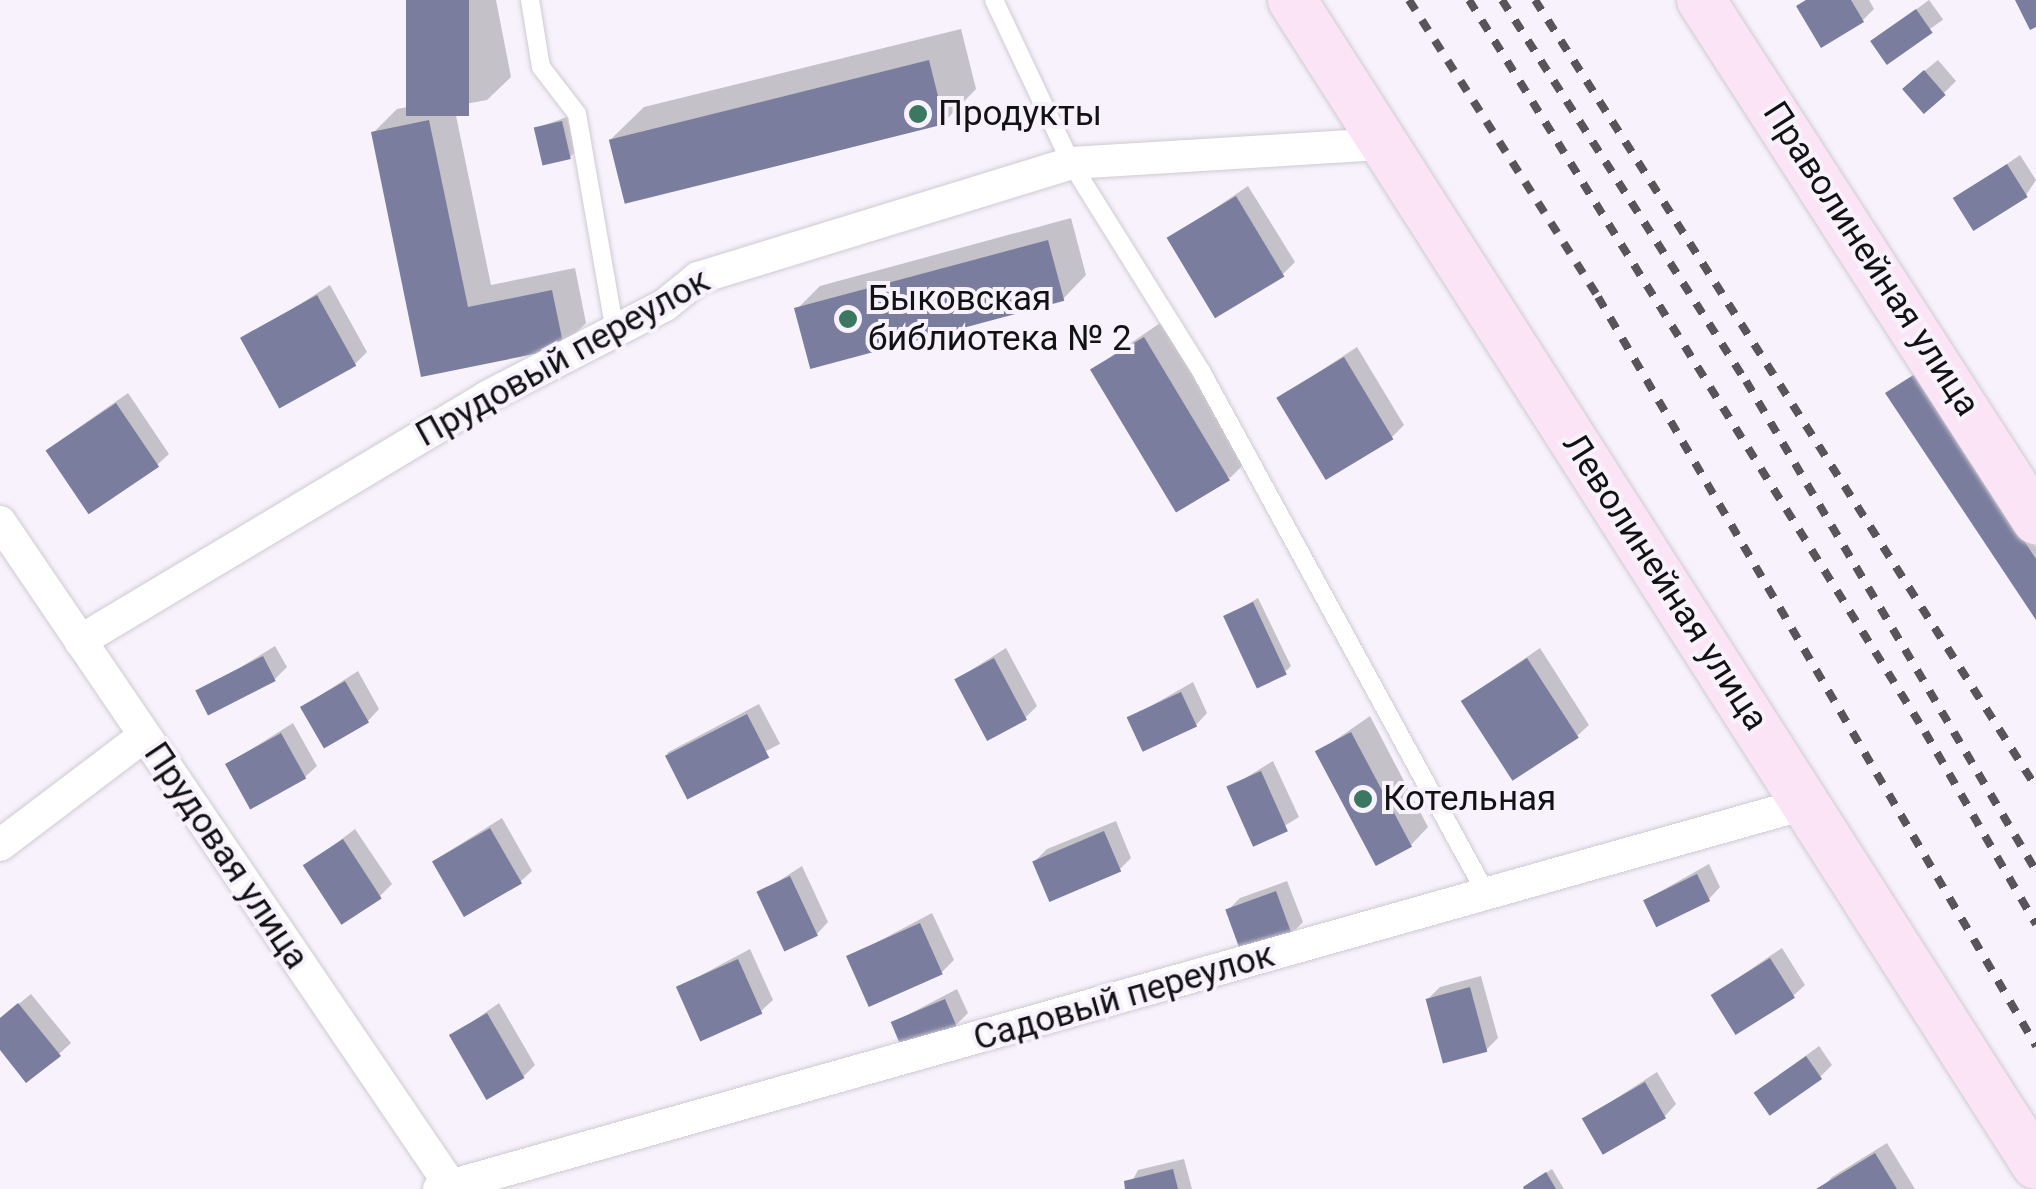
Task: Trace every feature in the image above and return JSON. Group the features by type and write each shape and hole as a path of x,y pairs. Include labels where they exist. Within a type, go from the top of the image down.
{"main road":[{"name":"Леволинейная улица","path":"1292,0 2036,1165"},
{"name":"Праволинейная улица","path":"1701,0 2036,520"}],"street":[{"name":"Прудовый переулок","path":"80,641 487,396 615,331 698,278 1071,163 1384,144"},
{"name":"Прудовая улица","path":"0,522 448,1188"},
{"path":"0,844 144,736"},
{"name":"Садовый переулок","path":"448,1188 1808,803"}],"lane":[{"path":"530,0 541,67 580,128 615,331"},
{"path":"994,0 1071,163 1211,389 1488,894"}],"building":[{"path":"406,0 469,0 469,116 406,116"},
{"path":"1806,0 1851,0 1864,22 1821,48 1796,6"},
{"path":"2015,0 2036,0 2036,27 2030,30"},
{"path":"1916,9 1933,33 1887,65 1870,41"},
{"path":"929,60 945,124 625,204 609,140"},
{"path":"1924,70 1946,95 1924,114 1902,89"},
{"path":"429,120 468,307 552,290 564,348 421,377 371,132"},
{"path":"562,121 571,159 543,166 534,128"},
{"path":"2007,164 2028,197 1973,231 1953,198"},
{"path":"1236,196 1284,277 1215,318 1167,238"},
{"path":"1048,240 1064,301 810,369 794,308"},
{"path":"317,295 356,366 279,409 240,338"},
{"path":"1144,337 1230,480 1176,513 1090,369"},
{"path":"1344,357 1393,439 1326,480 1276,398"},
{"path":"1915,374 2036,559 2036,620 1885,393"},
{"path":"116,403 159,467 89,514 46,451"},
{"path":"1253,602 1287,675 1257,688 1223,616"},
{"path":"263,656 276,681 208,715 195,691"},
{"path":"994,658 1027,720 987,741 954,679"},
{"path":"1527,658 1579,738 1512,781 1461,701"},
{"path":"345,681 369,723 324,749 300,707"},
{"path":"1181,692 1197,726 1143,752 1127,717"},
{"path":"747,714 769,758 687,799 665,756"},
{"name":"Котельная","path":"1351,732 1412,847 1376,866 1315,751"},
{"path":"281,733 306,778 250,810 225,764"},
{"path":"1261,771 1288,831 1253,847 1226,786"},
{"path":"490,828 522,883 464,917 432,862"},
{"path":"1104,831 1121,872 1049,902 1032,861"},
{"path":"343,839 382,899 341,925 303,865"},
{"path":"1697,874 1710,901 1656,927 1643,900"},
{"path":"790,876 818,936 784,951 756,892"},
{"path":"1276,891 1292,936 1242,955 1225,909"},
{"path":"920,923 943,974 869,1007 846,956"},
{"path":"1770,958 1795,998 1736,1035 1711,995"},
{"path":"738,959 762,1014 700,1041 676,987"},
{"path":"1470,987 1487,1052 1443,1064 1426,999"},
{"path":"945,999 957,1027 902,1050 891,1022"},
{"path":"18,1003 61,1056 26,1083 0,1050 0,1018"},
{"path":"487,1013 524,1078 486,1100 449,1035"},
{"path":"1806,1056 1822,1079 1770,1116 1754,1093"},
{"path":"1645,1082 1666,1118 1603,1155 1582,1118"},
{"path":"1875,1153 1897,1189 1816,1189"},
{"path":"1173,1169 1178,1189 1125,1189 1124,1181"},
{"path":"1546,1172 1556,1189 1524,1189 1523,1187"}],"railway":[{"path":"1409,0 1598,297 2036,1046"},
{"path":"1469,0 1925,732 2036,924"},
{"path":"1502,0 1746,381 2036,871"},
{"path":"1535,0 2036,787"}],"place":[{"name":"Продукты","path":"918,114"},
{"name":"Быковская библиотека № 2","path":"848,319"},
{"name":"Котельная","path":"1363,799"}]}
